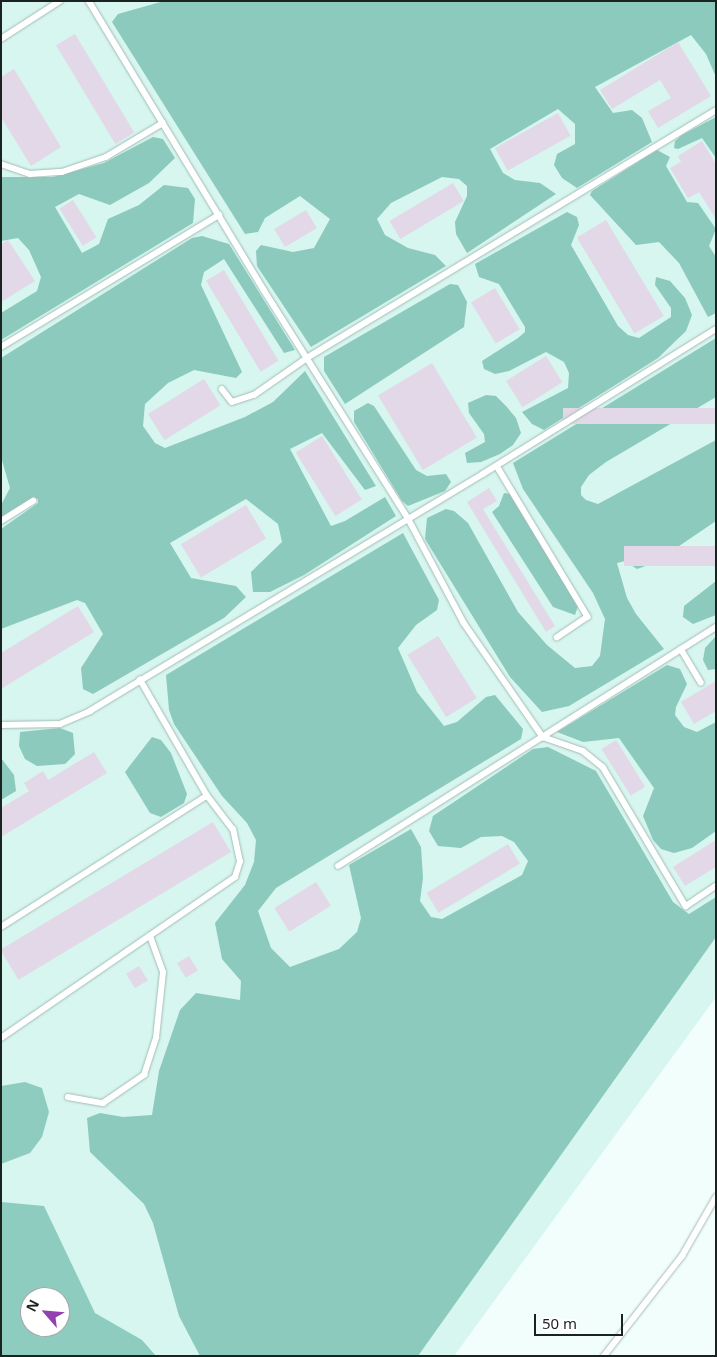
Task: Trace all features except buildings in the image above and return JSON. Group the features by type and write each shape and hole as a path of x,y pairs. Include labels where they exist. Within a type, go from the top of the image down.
{"lane":[{"path":"1,39 60,1"},
{"path":"89,1 218,215 408,518 464,623 543,737 583,751 603,767 686,906 716,886"},
{"path":"222,389 232,402 254,395 307,358 716,110"},
{"path":"1,164 30,174 62,172 106,157 163,123"},
{"path":"1,347 218,215"},
{"path":"1,725 60,724 90,711 497,466 716,329"},
{"path":"497,466 588,616 557,638"},
{"path":"1,521 33,501"},
{"path":"338,866 716,627"},
{"path":"681,649 701,682"},
{"path":"1,1038 235,877 240,862 233,830 206,796 140,680"},
{"path":"1,927 206,796"},
{"path":"68,1097 103,1103 144,1075 156,1038 163,972 150,936"},
{"path":"604,1356 682,1256 716,1197"}],"shaded area":[{"path":"1,1 716,1 716,997 454,1356 1,1356"},
{"path":"164,1 716,1 716,77 706,54 691,35 595,87 613,113 632,110 642,118 652,142 577,188 562,178 554,165 557,154 575,144 575,124 558,109 490,149 503,173 515,180 540,183 556,194 467,253 456,234 455,222 467,196 467,186 459,179 442,177 391,203 377,219 385,235 408,248 435,255 446,266 311,347 257,266 256,251 261,245 293,252 314,248 330,219 300,196 265,218 258,232 245,234 112,22 118,14"},
{"path":"716,117 716,158 702,138 678,149 674,148 675,141 682,135"},
{"path":"153,137 163,139 175,158 149,183 110,205 79,194 55,207 82,253 99,244 108,219 139,205 164,185 188,188 195,199 193,223 1,340 1,313 37,291 41,277 29,250 18,238 1,241 1,177 53,177 104,163"},
{"path":"657,150 670,157 666,166 687,202 698,203 716,229 709,246 716,257 716,313 708,317 679,263 659,242 636,245 590,195 592,191"},
{"path":"567,212 577,217 579,225 571,245 618,326 628,335 639,338 671,317 671,308 655,285 656,277 670,281 685,298 692,315 686,331 658,358 544,430 532,424 522,412 568,388 569,373 564,362 546,352 509,371 495,374 484,369 482,361 518,338 525,332 525,327 499,284 479,277 475,264"},
{"path":"202,236 229,244 295,350 284,353 224,259 204,272 201,285 242,372 236,378 194,370 168,383 145,404 143,426 155,443 165,448 245,417 273,402 305,371 376,486 365,490 322,433 290,449 331,526 345,521 385,497 396,516 304,575 270,592 253,592 251,572 282,542 278,524 246,499 170,543 191,578 236,586 246,597 224,618 93,694 83,689 81,668 103,634 85,603 77,600 1,629 1,529 38,503 38,499 32,498 1,518 1,505 10,488 1,457 1,358 192,238"},
{"path":"450,284 458,285 467,302 464,327 345,404 324,371 324,357"},
{"path":"716,338 716,397 606,462 589,475 581,487 581,495 586,500 598,504 716,440 716,521 654,563 637,569 625,561 617,563 627,598 636,614 664,649 569,706 542,712 510,677 425,539 427,518 446,509 454,511 468,523 518,612 547,645 575,668 592,666 600,656 605,619 593,593 523,489 513,463"},
{"path":"486,395 496,396 506,406 516,418 521,433 513,445 500,454 481,462 467,463 465,453 485,442 484,434 469,413 468,403"},
{"path":"368,403 374,406 416,470 427,476 446,474 451,482 445,491 408,506 402,501 354,422 354,411"},
{"path":"504,493 510,494 578,606 575,615 553,607 492,512 499,506"},
{"path":"403,533 439,600 437,610 416,625 398,648 417,692 444,726 457,722 486,697 495,695 523,729 521,739 276,888 258,911 271,948 290,967 339,949 357,932 361,918 349,865 411,829 421,847 423,878 420,901 431,917 442,919 522,875 528,861 514,842 502,836 481,837 461,848 438,846 429,831 433,816 533,749 548,747 596,771 673,902 689,914 716,897 716,937 418,1356 200,1356 179,1316 153,1223 144,1204 90,1152 87,1118 100,1113 123,1117 152,1115 159,1071 180,1010 196,993 240,1000 241,981 222,959 215,923 245,885 254,862 256,840 247,823 222,796 174,724 169,710 166,675"},
{"path":"716,581 716,615 693,624 683,617 684,606"},
{"path":"716,636 716,669 708,670 703,660 705,648"},
{"path":"667,665 680,669 687,684 676,707 675,715 684,727 697,732 716,722 716,831 692,848 674,853 661,849 653,840 643,816 654,788 619,738 583,742 557,732"},
{"path":"60,728 73,733 75,754 65,764 37,766 25,759 19,746 20,732"},
{"path":"152,737 161,740 171,753 187,794 184,803 161,817 150,813 125,772"},
{"path":"1,758 14,775 16,791 1,800"},
{"path":"25,1082 42,1088 49,1112 42,1137 30,1153 1,1164 1,1086"},
{"path":"1,1202 44,1206 95,1313 142,1340 156,1356 1,1356"}]}
